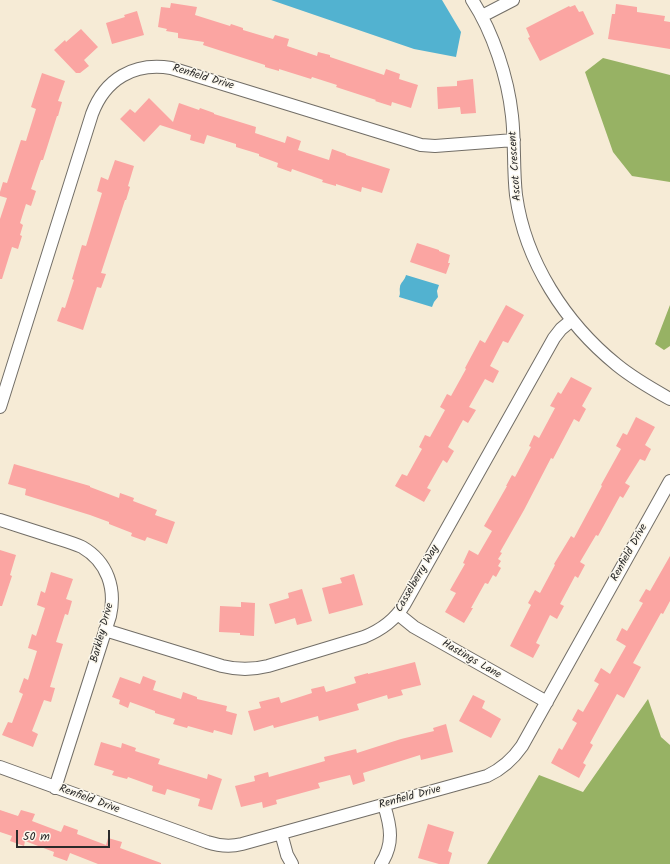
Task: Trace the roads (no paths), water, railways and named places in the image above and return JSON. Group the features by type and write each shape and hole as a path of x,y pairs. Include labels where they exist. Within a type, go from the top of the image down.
{"street":[{"name":"Ascot Crescent","path":"472,0 482,16 494,43 505,78 512,115 516,196 524,230 536,261 560,304 572,320 599,349 616,365 634,378 670,400"},
{"path":"482,16 513,0"},
{"name":"Renfield Drive","path":"0,407 6,370 94,108 107,88 115,80 125,74 148,67 160,66 171,68 421,145 432,146 514,140"},
{"name":"Casselberry Way","path":"105,630 222,666 249,669 268,666 364,637 384,627 398,614 412,591 554,338 561,329 572,320"},
{"name":"Renfield Drive","path":"0,767 212,844 224,846 236,845 482,778 509,762 519,750 670,481"},
{"name":"Barkley Drive","path":"0,520 77,545 86,550 97,560 106,572 110,581 112,606 55,788"},
{"name":"Hastings Lane","path":"398,614 415,628 547,702"},
{"path":"381,864 387,852 390,837 389,821 384,805"},
{"path":"281,833 287,855 292,864"}],"water":[{"path":"271,0 442,0 461,32 456,57 414,49"},
{"path":"406,275 439,285 437,291 438,297 432,307 399,297 400,286"}]}
